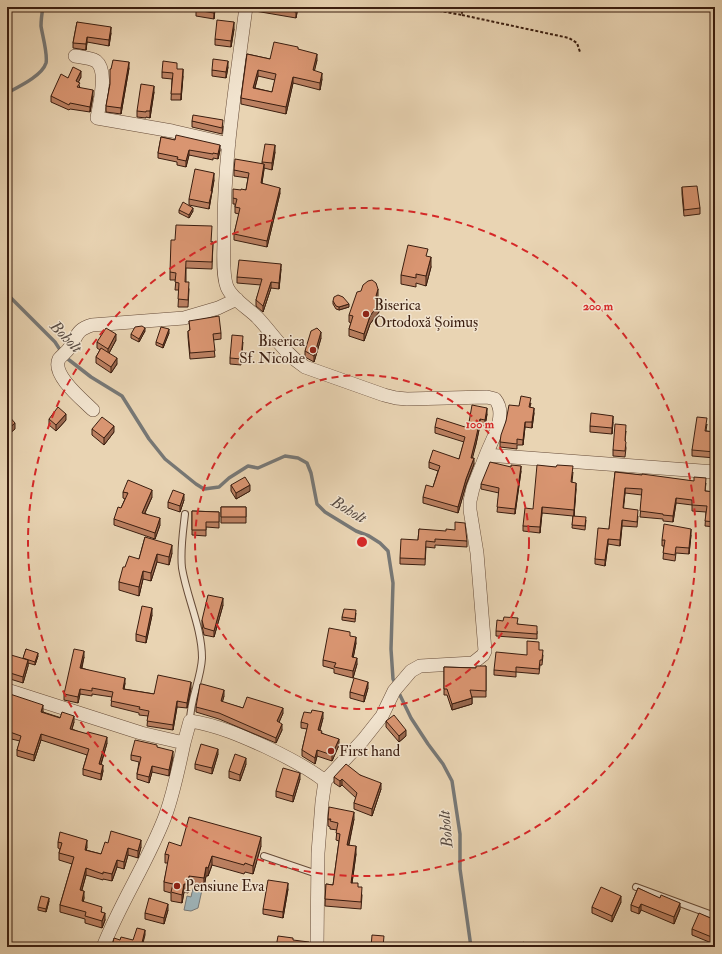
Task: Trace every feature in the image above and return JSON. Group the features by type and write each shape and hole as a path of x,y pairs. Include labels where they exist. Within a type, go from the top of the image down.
{"street":[{"path":"246,7 225,170 225,278 229,291 256,316 296,361 318,372 396,398 487,397 495,399 499,404 500,414 494,436 473,488 470,501 470,510 477,553 484,651 483,655 472,663 420,666 410,671 394,691 382,716 363,740 325,781 320,822 317,874 317,947"},
{"path":"75,56 96,61 102,70 102,83 97,118 172,131 229,144"},
{"path":"93,410 61,376 58,370 63,355 70,348 77,333 86,326 184,318 218,308 237,299"},
{"path":"486,455 715,472"},
{"path":"7,690 141,733 184,743"},
{"path":"103,947 116,915 144,863 166,814 190,720 222,728 250,740 312,770 325,781"}],"lane":[{"path":"185,514 181,550 182,568 196,621 202,658 190,710 190,720"},
{"path":"264,856 317,874"},
{"path":"636,887 715,916"}],"path":[{"path":"419,7 569,38 577,43 580,52"},
{"path":"462,7 462,15"}],"water":[{"path":"193,888 202,890 198,908 191,911 184,910 187,896 191,897"}],"building":[{"path":"196,7 215,7 214,13 196,10"},
{"path":"268,7 297,7 296,12"},
{"path":"217,20 234,22 231,41 215,39"},
{"path":"77,22 111,27 109,40 87,37 86,44 73,43"},
{"path":"274,42 298,47 298,49 317,54 313,70 322,73 320,83 293,77 286,107 241,98 247,54 270,59","holes":["258,70 276,74 272,92 253,88"]},
{"path":"213,59 228,61 226,72 212,70"},
{"path":"113,60 129,62 121,108 106,106 110,84 110,69"},
{"path":"163,61 177,63 177,69 183,69 181,94 171,94 173,73 162,72"},
{"path":"73,67 81,71 76,81 80,83 77,87 93,90 90,107 70,103 69,105 51,96 61,74 68,78"},
{"path":"141,84 154,86 150,111 137,111"},
{"path":"193,115 223,120 222,128 192,121"},
{"path":"176,135 220,145 218,154 189,150 186,161 177,159 178,157 158,153 161,137 175,140"},
{"path":"265,144 275,145 272,163 262,162"},
{"path":"235,159 264,164 261,183 280,188 267,241 234,234 240,208 235,207 237,199 233,198 233,189 246,190 249,173 234,170"},
{"path":"195,169 214,173 209,203 189,199"},
{"path":"697,186 700,208 684,210 682,187"},
{"path":"183,202 193,208 189,215 179,210"},
{"path":"176,225 212,226 212,262 186,261 185,282 189,282 188,300 178,299 179,283 175,282 176,273 170,272 171,240 175,240"},
{"path":"408,245 428,249 426,256 431,257 426,276 416,274 416,278 401,275"},
{"path":"239,260 281,264 279,283 271,282 263,306 256,300 262,279 237,277"},
{"name":"Biserica Ortodoxă Șoimuș","path":"372,280 376,283 378,289 376,296 379,304 370,316 364,334 349,329 353,316 349,315 357,292 361,291 363,285 368,281"},
{"path":"338,295 343,297 349,304 339,307 336,306 333,301 334,297"},
{"path":"219,316 221,333 213,334 215,351 190,353 188,331 190,330 189,321"},
{"path":"142,326 145,328 139,339 131,334 135,327"},
{"path":"161,327 169,329 163,345 156,342"},
{"path":"106,328 116,334 108,349 97,342"},
{"name":"Biserica Sf. Nicolae","path":"317,328 321,332 314,356 305,351 311,331"},
{"path":"232,335 243,336 241,359 230,358"},
{"path":"101,348 117,358 111,367 96,357"},
{"path":"7,363 10,366 7,370"},
{"path":"521,396 531,398 529,407 534,408 532,422 525,422 523,440 517,439 517,444 500,442 509,405 519,406"},
{"path":"472,405 487,408 485,420 480,419 471,458 474,458 458,507 423,497 426,485 433,487 440,466 429,462 433,450 459,459 465,437 435,427 437,418 468,428"},
{"path":"58,407 66,414 56,425 49,419"},
{"path":"591,413 613,416 612,428 590,426"},
{"path":"7,414 15,423 7,430"},
{"path":"102,417 114,426 104,438 92,429"},
{"path":"697,417 707,418 705,431 715,432 715,452 692,450"},
{"path":"615,424 626,425 625,451 613,450"},
{"path":"490,462 511,467 511,465 521,466 515,509 497,507 499,488 481,484"},
{"path":"537,465 556,467 557,465 573,466 571,482 576,483 574,510 542,507 540,527 523,526 525,508 533,509"},
{"path":"615,472 694,481 694,477 706,478 705,491 715,492 715,522 705,521 707,506 692,505 692,500 676,498 673,516 640,511 642,489 625,488 623,508 638,510 637,522 622,520 620,540 608,539 605,560 595,559 598,528 609,529"},
{"path":"245,477 250,485 236,493 231,485"},
{"path":"128,480 152,490 142,513 160,518 155,533 114,519 118,507 121,508 128,493 123,492"},
{"path":"173,490 184,494 180,506 168,502"},
{"path":"221,507 246,507 246,517 221,517"},
{"path":"192,511 219,512 219,522 206,522 206,530 192,530"},
{"path":"573,516 586,517 585,526 572,525"},
{"path":"455,522 465,523 467,541 435,539 435,542 426,541 425,559 400,558 401,539 418,540 419,529 446,531 446,529 455,530"},
{"path":"664,524 691,529 689,548 676,547 675,555 663,553 665,540 662,540"},
{"path":"145,537 172,545 169,557 157,554 151,573 143,571 139,587 119,582 123,567 125,567 129,556 139,559"},
{"path":"208,595 223,598 214,631 204,628 202,620"},
{"path":"142,606 152,608 146,637 136,634"},
{"path":"344,609 356,610 355,619 342,617"},
{"path":"504,617 518,618 517,624 537,626 537,634 496,631 497,620 503,621"},
{"path":"329,628 350,632 350,636 356,637 352,657 357,658 353,671 334,667 336,663 323,660"},
{"path":"527,641 539,642 539,650 543,650 539,669 516,667 516,672 494,670 496,652 527,655"},
{"path":"26,649 38,653 35,662 23,658"},
{"path":"74,649 84,651 80,668 125,678 123,689 154,694 158,675 191,682 187,703 177,701 173,725 147,721 149,711 139,709 140,707 111,701 113,692 92,688 92,691 80,689 78,697 64,694"},
{"path":"11,655 28,660 23,677 7,672 7,666"},
{"path":"476,666 486,666 486,691 470,690 472,698 452,704 447,689 444,689 444,667 476,668"},
{"path":"354,678 368,682 364,696 350,692"},
{"path":"200,684 224,690 221,701 243,708 247,697 283,708 277,721 282,724 276,738 219,713 196,707"},
{"path":"7,693 43,705 41,712 60,718 62,712 74,716 70,729 107,737 99,764 103,765 101,774 83,769 89,749 41,734 34,755 17,750 21,736 7,731"},
{"path":"312,710 323,712 318,730 322,731 321,733 339,739 332,755 317,750 315,758 302,750 308,724 301,722 304,712 311,713"},
{"path":"394,715 406,730 399,736 386,721"},
{"path":"135,740 157,745 157,747 173,751 169,770 152,766 149,777 137,774 141,757 131,755"},
{"path":"201,744 218,749 212,768 195,764"},
{"path":"235,754 246,758 240,775 229,771"},
{"path":"346,764 360,775 381,783 372,809 354,803 357,793 342,779 340,781 334,777"},
{"path":"283,768 300,773 293,796 276,791"},
{"path":"329,807 354,812 347,845 356,846 351,883 358,883 358,887 362,887 361,902 325,899 326,884 333,885 340,834 336,833 338,823 328,819"},
{"path":"189,817 261,837 253,866 212,856 208,868 206,867 204,878 189,876 188,884 184,884 182,895 171,892 173,884 164,882 169,855 165,854 169,842 181,846"},
{"path":"111,831 141,840 138,851 128,848 124,862 117,860 112,874 103,872 103,874 86,868 80,890 84,891 82,901 102,907 101,912 105,913 102,921 85,916 86,912 60,905 74,857 59,853 62,843 58,842 60,832 87,840 85,850 101,854 105,842 108,843"},
{"path":"268,880 288,883 283,912 263,909"},
{"path":"601,887 621,896 612,916 592,907"},
{"path":"638,888 660,898 661,895 680,903 674,917 641,904 639,908 631,905"},
{"path":"41,896 49,898 46,909 38,907"},
{"path":"149,898 168,904 164,918 145,913"},
{"path":"699,913 715,920 714,938 692,929"},
{"path":"137,928 145,930 141,947 112,947 114,938 120,940 121,937 133,940"},
{"path":"372,935 384,936 383,947 371,947"},
{"path":"278,936 309,942 309,947 276,947"},
{"path":"523,942 531,947 520,947"}],"waterway":[{"name":"Boholt","path":"7,93 35,77 44,68 46,63 46,49 41,26 43,7"},
{"name":"Boholt","path":"7,249 7,270"},
{"name":"Boholt","path":"7,294 55,342 64,356 91,377 122,396 149,439 165,459 204,489 219,487 229,478 248,466 258,468 285,456 298,458 307,463 311,473 317,504 325,512 356,531 369,536 380,543 388,551 393,583 391,649 393,679 396,685"},
{"name":"Boholt","path":"398,691 411,718 443,764 452,781 460,834 460,869 471,947"}],"place":[{"name":"Biserica Ortodoxă Șoimuș","path":"366,314"},
{"name":"Biserica Sf. Nicolae","path":"313,350"},
{"name":"First hand","path":"331,751"},
{"name":"Pensiune Eva","path":"177,886"}]}
